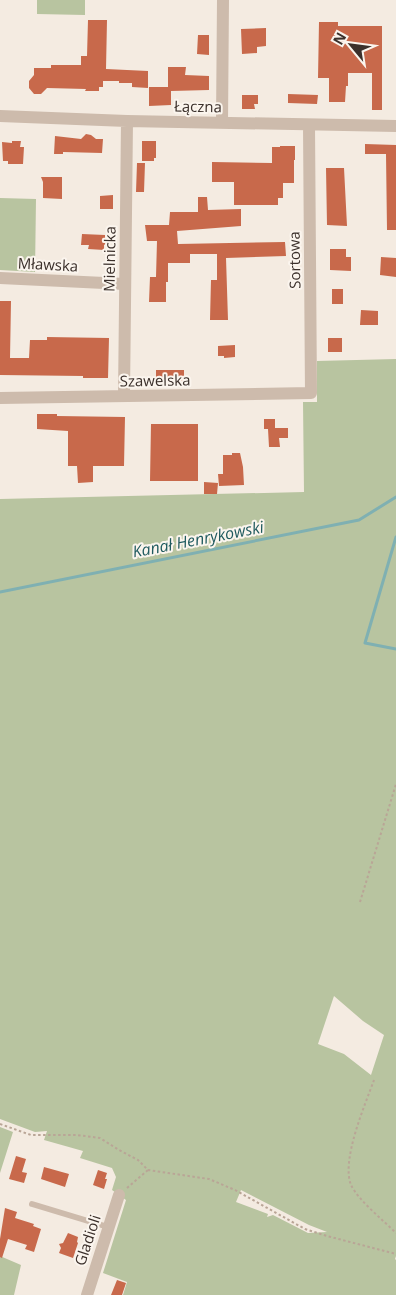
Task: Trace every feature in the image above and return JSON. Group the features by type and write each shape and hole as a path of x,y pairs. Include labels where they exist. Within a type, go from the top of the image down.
{"street":[{"path":"222,123 223,0"},
{"name":"Łączna","path":"0,116 309,126 396,126"},
{"name":"Mielnicka","path":"124,396 127,121"},
{"name":"Sortowa","path":"309,126 312,393"},
{"name":"Mławska","path":"0,278 124,284"},
{"name":"Szawelska","path":"0,398 312,393"},
{"name":"Gladioli","path":"87,1295 119,1196"}],"lane":[{"path":"32,1204 108,1227"}],"path":[{"path":"360,902 396,784"},
{"path":"374,1080 351,1149 349,1173 351,1184 358,1195 396,1233"},
{"path":"0,1124 31,1135 77,1135 100,1138 138,1160 148,1170 209,1179 235,1190 305,1229 396,1254"},
{"path":"119,1196 148,1170"}],"green space":[{"path":"37,0 85,0 85,15 37,14"},
{"path":"0,198 36,199 35,272 0,270"},
{"path":"396,359 396,1295 123,1295 127,1282 103,1273 126,1200 112,1190 116,1177 112,1168 80,1158 83,1151 44,1140 47,1131 35,1132 0,1119 0,499 304,492 303,402 317,402 317,361","holes":["334,996 363,1021 384,1035 371,1075 344,1054 318,1044","241,1190 309,1225 327,1232 308,1233 273,1215 267,1217 268,1214 236,1202"]},
{"path":"0,1127 13,1132 0,1173"},
{"path":"0,1256 21,1265 14,1295 0,1295"}],"building":[{"path":"88,20 107,20 106,69 148,71 148,88 132,87 132,83 103,81 103,87 99,87 99,91 47,88 41,94 34,94 29,88 29,81 34,75 34,68 51,68 51,65 81,65 81,56 87,56"},
{"path":"319,22 338,22 338,26 382,26 382,110 372,110 372,73 348,73 345,102 329,102 329,78 318,78"},
{"path":"266,28 266,46 257,47 257,53 242,54 241,29"},
{"path":"198,35 209,35 209,55 197,54"},
{"path":"168,67 186,67 185,75 209,76 209,90 171,91 171,105 149,106 149,87 168,87"},
{"path":"288,94 318,95 317,104 288,103"},
{"path":"242,95 258,95 258,104 254,104 255,109 242,109"},
{"path":"86,134 96,139 103,139 102,153 63,152 63,154 54,154 55,136 81,139"},
{"path":"12,141 21,141 20,147 24,147 23,164 8,164 8,161 3,161 2,142 12,143"},
{"path":"142,141 156,141 156,158 154,158 154,161 142,161"},
{"path":"365,144 396,145 396,230 387,230 386,154 365,154"},
{"path":"295,146 295,160 294,183 283,183 283,198 278,198 278,205 234,205 234,182 212,182 212,162 272,163 272,147"},
{"path":"137,163 145,163 144,192 136,192"},
{"path":"326,168 344,168 347,226 327,225"},
{"path":"41,177 62,177 62,199 43,198 43,182"},
{"path":"113,195 113,209 100,209 100,196"},
{"path":"198,197 207,197 208,210 241,209 241,226 177,231 178,244 285,242 286,256 226,258 228,320 210,320 211,280 217,280 217,254 190,254 190,263 168,263 166,302 149,302 150,277 156,277 157,241 147,241 145,225 169,225 170,212 198,212"},
{"path":"82,234 105,235 105,239 108,242 104,245 104,250 88,249 89,245 81,245"},
{"path":"330,249 346,249 346,257 351,257 351,271 330,270"},
{"path":"381,257 396,258 396,277 380,275"},
{"path":"332,289 343,289 343,304 332,304"},
{"path":"0,301 11,301 10,358 29,358 30,340 47,340 47,337 109,338 108,378 0,375"},
{"path":"361,310 378,311 378,325 360,325"},
{"path":"328,338 342,338 342,352 328,352"},
{"path":"235,345 235,357 224,358 224,356 218,356 218,346"},
{"path":"156,370 184,370 184,381 156,382"},
{"path":"37,414 125,417 124,466 93,466 93,482 78,483 77,466 68,466 68,431 37,429"},
{"path":"264,419 275,419 275,428 288,428 288,438 279,438 280,447 269,447 268,429 264,429"},
{"path":"151,424 198,424 198,481 150,481"},
{"path":"232,453 240,453 244,485 219,486 218,474 223,474 223,455 232,455"},
{"path":"204,482 218,483 217,494 204,494"},
{"path":"16,1156 26,1159 22,1172 27,1173 24,1183 9,1179"},
{"path":"44,1167 69,1174 65,1187 41,1179"},
{"path":"98,1170 107,1173 104,1189 93,1185"},
{"path":"5,1208 17,1212 15,1218 34,1224 33,1226 41,1229 34,1252 25,1249 27,1245 8,1239 2,1258 0,1257 0,1239"},
{"path":"68,1233 78,1237 73,1258 59,1253 61,1248 59,1244 63,1243"},
{"path":"117,1280 126,1283 122,1295 111,1295"}],"waterway":[{"name":"Kanał Henrykowski","path":"0,592 359,520 396,497"},
{"path":"396,537 365,643 396,649"}]}
